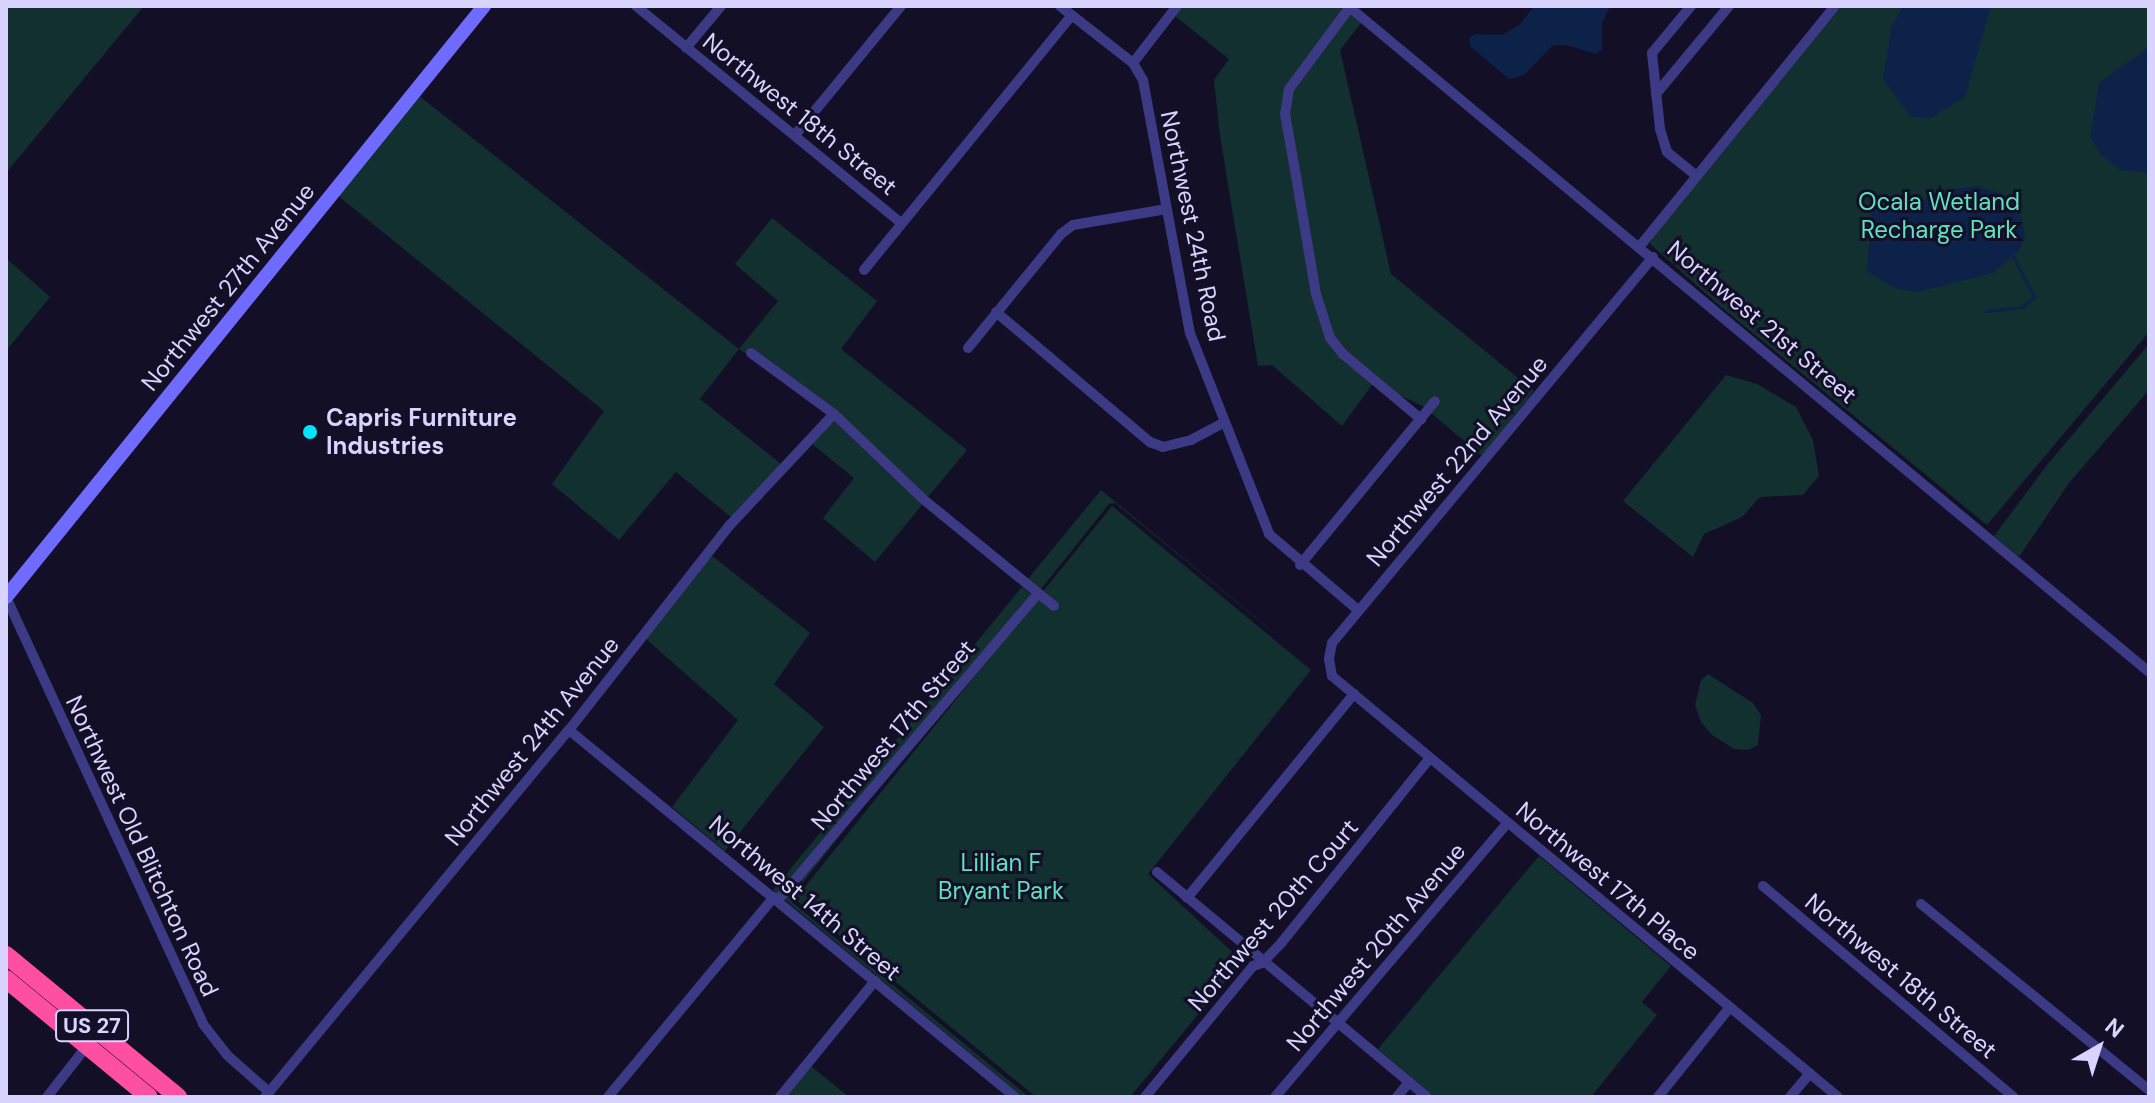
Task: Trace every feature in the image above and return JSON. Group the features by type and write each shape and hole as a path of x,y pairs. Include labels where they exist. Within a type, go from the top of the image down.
{"highway":[{"name":"US 27","path":"6,955 149,1097"},
{"name":"US 27","path":"6,979 178,1097"}],"street":[{"name":"Northwest 27th Avenue","path":"6,597 484,6"},
{"name":"Northwest 18th Street","path":"636,6 901,223"},
{"path":"686,48 721,6"},
{"path":"795,135 901,6"},
{"path":"1060,6 1133,63 1177,6"},
{"path":"1691,6 1652,53 1660,129 1667,152 1697,176"},
{"path":"1656,94 1729,6"},
{"path":"1640,246 1835,6"},
{"path":"1349,7 1294,80 1286,103 1303,220 1320,312 1330,338 1343,354 1421,419"},
{"name":"Northwest 21st Street","path":"1349,7 2149,672"},
{"path":"864,270 1071,16"},
{"name":"Northwest 24th Road","path":"1133,63 1143,80 1190,333 1269,534 1300,565 1359,611"},
{"path":"968,348 1061,234 1073,225 1167,209"},
{"name":"Northwest 22nd Avenue","path":"1354,694 1332,676 1329,659 1332,643 1653,257"},
{"path":"996,312 1150,442 1163,447 1191,440 1225,422"},
{"path":"751,353 834,414 923,499 1054,606"},
{"path":"1300,565 1435,401"},
{"name":"Northwest 24th Avenue","path":"267,1095 569,730 730,525 834,414"},
{"name":"Northwest 17th Street","path":"608,1097 1038,593"},
{"name":"Northwest Old Blitchton Road","path":"6,597 203,1024 227,1055 267,1095"},
{"path":"1187,898 1354,694"},
{"name":"Northwest 17th Place","path":"1354,694 1838,1097"},
{"name":"Northwest 14th Street","path":"569,730 1015,1097"},
{"name":"Northwest 20th Court","path":"1145,1097 1253,966 1262,963 1430,758"},
{"name":"Northwest 20th Avenue","path":"1275,1097 1337,1021 1348,1015 1507,823"},
{"path":"1157,872 1262,963 1427,1097"},
{"name":"Northwest 18th Street","path":"1763,886 2014,1097"},
{"path":"1921,904 2149,1090"},
{"path":"780,1097 875,981"},
{"path":"1658,1097 1730,1007"},
{"path":"47,1097 93,1039"},
{"path":"1790,1097 1810,1073"},
{"path":"1397,1097 1409,1082"}],"green space":[{"path":"6,6 144,6 6,173"},
{"path":"1183,6 1340,6 1361,23 1340,50 1391,274 1534,391 1482,456 1424,407 1374,382 1342,426 1272,365 1258,366 1220,136 1214,80 1229,59 1175,16"},
{"name":"Ocala Wetland Recharge Park","path":"1841,6 2149,6 2149,332 1987,525 1721,307 1650,244 1654,234"},
{"path":"418,95 739,349 700,399 781,464 731,517 676,472 619,540 552,484 604,411 337,195"},
{"path":"772,218 877,301 841,349 967,450 928,497 834,408 751,347 745,353 739,349 778,301 735,264"},
{"path":"6,258 50,297 6,351"},
{"path":"2149,344 2149,390 2069,483 2019,557 1994,536 2047,465"},
{"path":"1726,375 1757,384 1796,407 1813,440 1819,476 1803,495 1760,497 1742,517 1704,534 1693,557 1623,501"},
{"path":"834,421 922,505 875,562 823,518 854,478 812,444"},
{"path":"1101,490 1311,663 1115,503 1109,504 1041,589 1028,579"},
{"name":"Lillian F Bryant Park","path":"1112,506 1311,670 1148,874 1242,961 1130,1097 1036,1097 795,899"},
{"path":"711,555 810,633 774,684 824,727 725,851 672,807 738,720 646,639"},
{"path":"1022,587 1031,594 778,894 773,890"},
{"path":"1708,674 1753,703 1761,715 1758,745 1748,750 1734,749 1712,735 1701,722 1695,705 1701,680"},
{"path":"846,828 792,896 792,902 1029,1097 1023,1097 784,899"},
{"path":"1539,856 1671,966 1642,1002 1657,1015 1591,1097 1435,1097 1378,1049"},
{"path":"811,1066 849,1097 786,1097"}],"water":[{"path":"1534,6 1610,6 1602,24 1602,50 1596,54 1566,45 1552,46 1524,75 1509,79 1470,46 1470,37 1476,34 1502,35 1519,25"},
{"path":"1903,6 1991,6 1965,97 1931,118 1911,117 1883,79 1892,26"},
{"path":"2149,47 2149,173 2121,170 2102,156 2090,137 2099,83"},
{"path":"1978,186 2004,195 2020,212 2025,236 2018,252 1993,273 1918,292 1894,288 1867,271 1872,208 1904,211 1939,191"}],"waterway":[{"path":"1986,311 2022,307 2034,297 2013,256"}],"place":[{"name":"Capris Furniture Industries","path":"310,432"}]}
